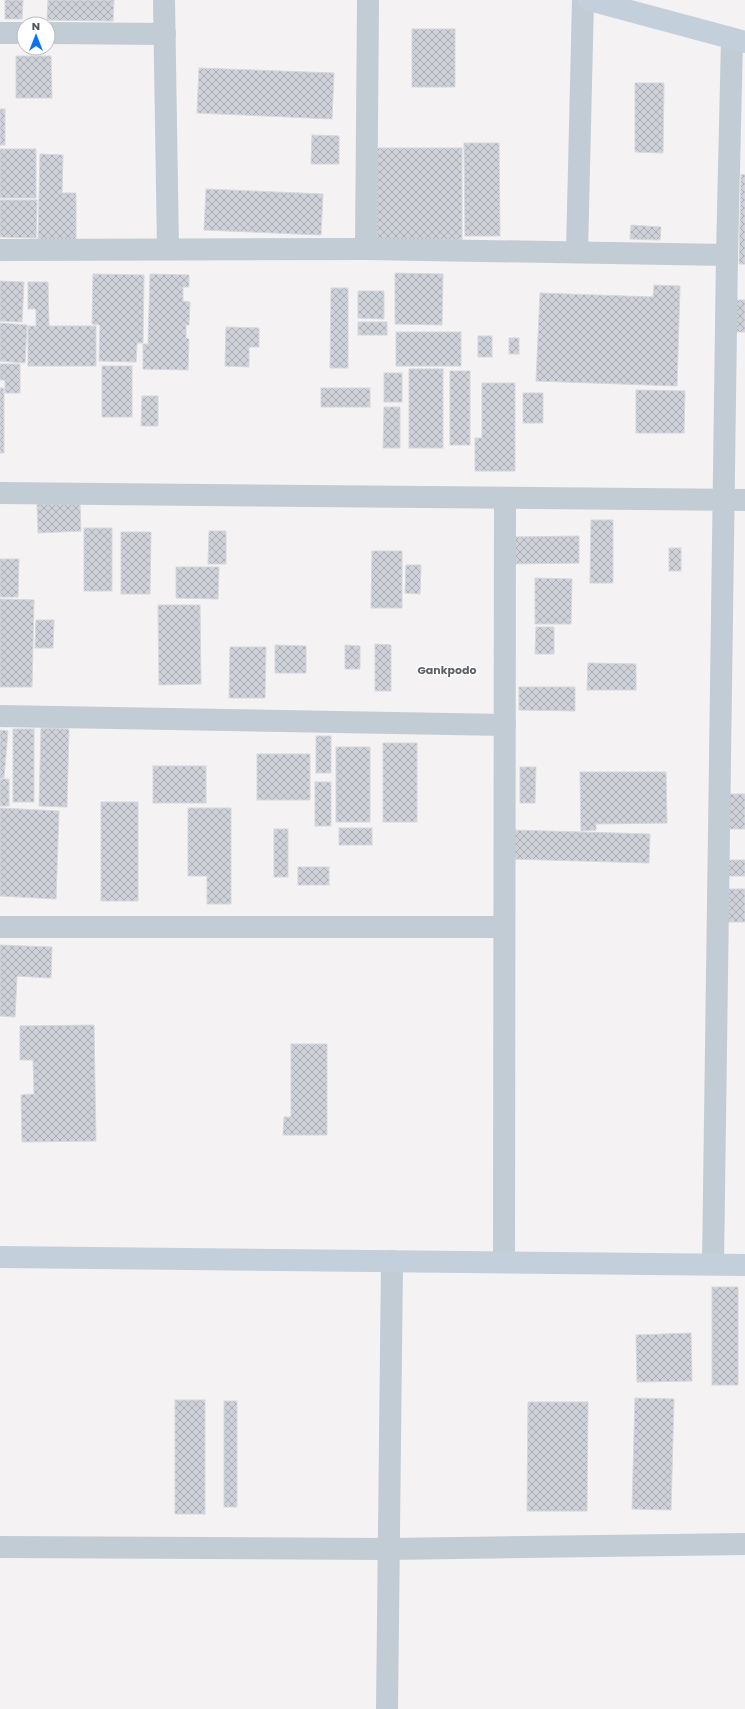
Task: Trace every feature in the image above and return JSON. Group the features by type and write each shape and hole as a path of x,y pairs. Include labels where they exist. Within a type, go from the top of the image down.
{"street":[{"path":"164,0 168,249"},
{"path":"366,249 368,0"},
{"path":"577,252 583,0"},
{"path":"589,0 739,41 727,255 712,1264"},
{"path":"0,33 16,33"},
{"path":"56,33 165,34"},
{"path":"0,250 366,249 727,255"},
{"path":"0,493 745,500"},
{"path":"504,1262 505,498"},
{"path":"0,716 505,725"},
{"path":"0,927 504,927"},
{"path":"0,1257 745,1265"},
{"path":"387,1709 392,1261"},
{"path":"0,1547 388,1549 745,1544"}],"building":[{"path":"5,0 23,0 22,16 16,16 16,19 5,19"},
{"path":"48,0 114,0 113,21 56,20 56,16 47,16"},
{"path":"412,29 455,29 455,87 412,87"},
{"path":"16,56 51,56 52,98 16,98"},
{"path":"199,68 334,73 332,119 197,113"},
{"path":"635,83 664,83 663,153 635,152"},
{"path":"0,109 5,109 5,145 0,145"},
{"path":"312,135 339,136 339,164 311,164"},
{"path":"464,143 499,143 500,236 465,236"},
{"path":"377,148 462,148 462,240 377,240"},
{"path":"0,149 36,149 36,198 0,198"},
{"path":"40,154 63,155 62,193 76,193 76,242 38,241"},
{"path":"741,174 745,175 745,264 739,264"},
{"path":"206,189 323,194 321,235 204,230"},
{"path":"0,200 37,200 36,238 0,237"},
{"path":"631,225 661,227 660,240 630,239"},
{"path":"395,273 443,274 442,325 395,324"},
{"path":"93,274 144,275 143,343 137,343 136,362 99,361 100,325 92,324"},
{"path":"150,274 189,275 189,287 183,287 183,301 190,302 189,325 186,325 186,338 189,339 188,370 143,369 143,344 148,344"},
{"path":"0,281 24,282 22,322 0,321"},
{"path":"28,282 48,282 49,326 96,326 96,366 28,366 28,326 36,326 36,309 28,309"},
{"path":"654,285 680,286 677,386 536,381 540,293 653,297"},
{"path":"331,288 348,288 348,368 330,368"},
{"path":"358,291 384,291 384,319 358,318"},
{"path":"733,300 745,300 745,332 733,332"},
{"path":"358,322 387,322 387,335 358,335"},
{"path":"0,323 27,325 25,363 0,361"},
{"path":"226,327 259,328 259,347 249,347 249,367 225,366"},
{"path":"396,332 461,332 461,366 396,366"},
{"path":"478,336 492,336 492,357 478,357"},
{"path":"509,338 519,338 519,354 509,354"},
{"path":"0,364 20,364 20,393 5,393 5,380 0,380"},
{"path":"102,366 132,366 132,417 102,417"},
{"path":"409,369 443,369 443,448 409,448"},
{"path":"450,371 470,371 470,445 450,445"},
{"path":"384,373 402,373 402,402 384,402"},
{"path":"482,383 515,383 515,471 475,471 475,438 482,438"},
{"path":"0,388 4,388 4,453 0,453"},
{"path":"321,388 370,388 370,407 321,407"},
{"path":"636,390 685,391 684,433 636,433"},
{"path":"523,393 543,393 543,423 523,423"},
{"path":"142,396 158,396 158,426 141,426"},
{"path":"384,407 400,407 400,448 383,448"},
{"path":"37,504 80,504 81,531 38,533"},
{"path":"591,520 613,520 613,583 590,583"},
{"path":"84,528 112,528 112,591 84,591"},
{"path":"209,531 226,531 226,564 208,564"},
{"path":"121,532 151,532 150,594 121,594"},
{"path":"579,536 579,563 512,564 512,537"},
{"path":"669,548 681,548 681,571 669,571"},
{"path":"372,551 402,551 402,608 371,608"},
{"path":"0,559 19,559 18,597 0,597"},
{"path":"406,565 421,565 420,594 405,593"},
{"path":"176,567 219,567 218,599 176,598"},
{"path":"535,578 572,579 571,624 535,624"},
{"path":"0,599 34,600 32,687 0,687"},
{"path":"158,605 200,605 201,684 159,685"},
{"path":"36,620 54,620 53,648 35,648"},
{"path":"536,627 554,627 554,654 535,654"},
{"path":"375,644 391,645 391,691 375,691"},
{"path":"275,645 306,646 306,673 275,673"},
{"path":"345,645 360,646 360,669 345,669"},
{"path":"230,647 266,647 265,698 229,698"},
{"path":"588,663 636,664 636,690 587,690"},
{"path":"519,687 575,687 575,711 519,710"},
{"path":"41,728 69,729 67,807 39,806"},
{"path":"13,729 34,729 34,802 13,802"},
{"path":"0,730 8,731 4,778 0,778"},
{"path":"316,736 331,736 331,773 316,773"},
{"path":"383,743 417,743 417,822 383,822"},
{"path":"336,747 370,747 370,822 336,822"},
{"path":"257,754 310,754 310,800 257,800"},
{"path":"153,766 206,766 206,803 153,803"},
{"path":"520,767 536,767 535,803 520,803"},
{"path":"580,772 666,772 667,823 596,824 596,830 581,831"},
{"path":"0,779 9,779 9,806 0,806"},
{"path":"315,782 331,782 331,826 315,826"},
{"path":"720,794 745,794 745,829 720,829"},
{"path":"101,802 138,802 138,901 101,901"},
{"path":"0,808 59,811 56,899 0,896"},
{"path":"188,808 231,808 231,904 207,904 207,876 188,876"},
{"path":"339,828 372,828 372,845 339,845"},
{"path":"274,829 288,829 288,877 274,877"},
{"path":"512,830 650,834 649,863 511,859"},
{"path":"716,860 745,860 745,876 715,876"},
{"path":"298,867 329,867 329,885 298,885"},
{"path":"720,889 745,889 745,922 720,922"},
{"path":"0,945 52,947 51,978 17,976 15,1017 0,1016"},
{"path":"94,1025 96,1141 22,1142 21,1095 34,1094 33,1060 20,1060 20,1026"},
{"path":"291,1044 327,1044 327,1135 283,1135 284,1117 291,1117"},
{"path":"712,1287 738,1287 738,1385 712,1385"},
{"path":"691,1333 692,1381 637,1382 636,1335"},
{"path":"635,1398 674,1399 671,1510 632,1509"},
{"path":"175,1400 205,1400 205,1514 175,1514"},
{"path":"224,1401 237,1401 237,1507 224,1507"},
{"path":"528,1402 588,1402 587,1511 527,1511"}],"district":[{"name":"Gankpodo","path":"447,670"}]}
